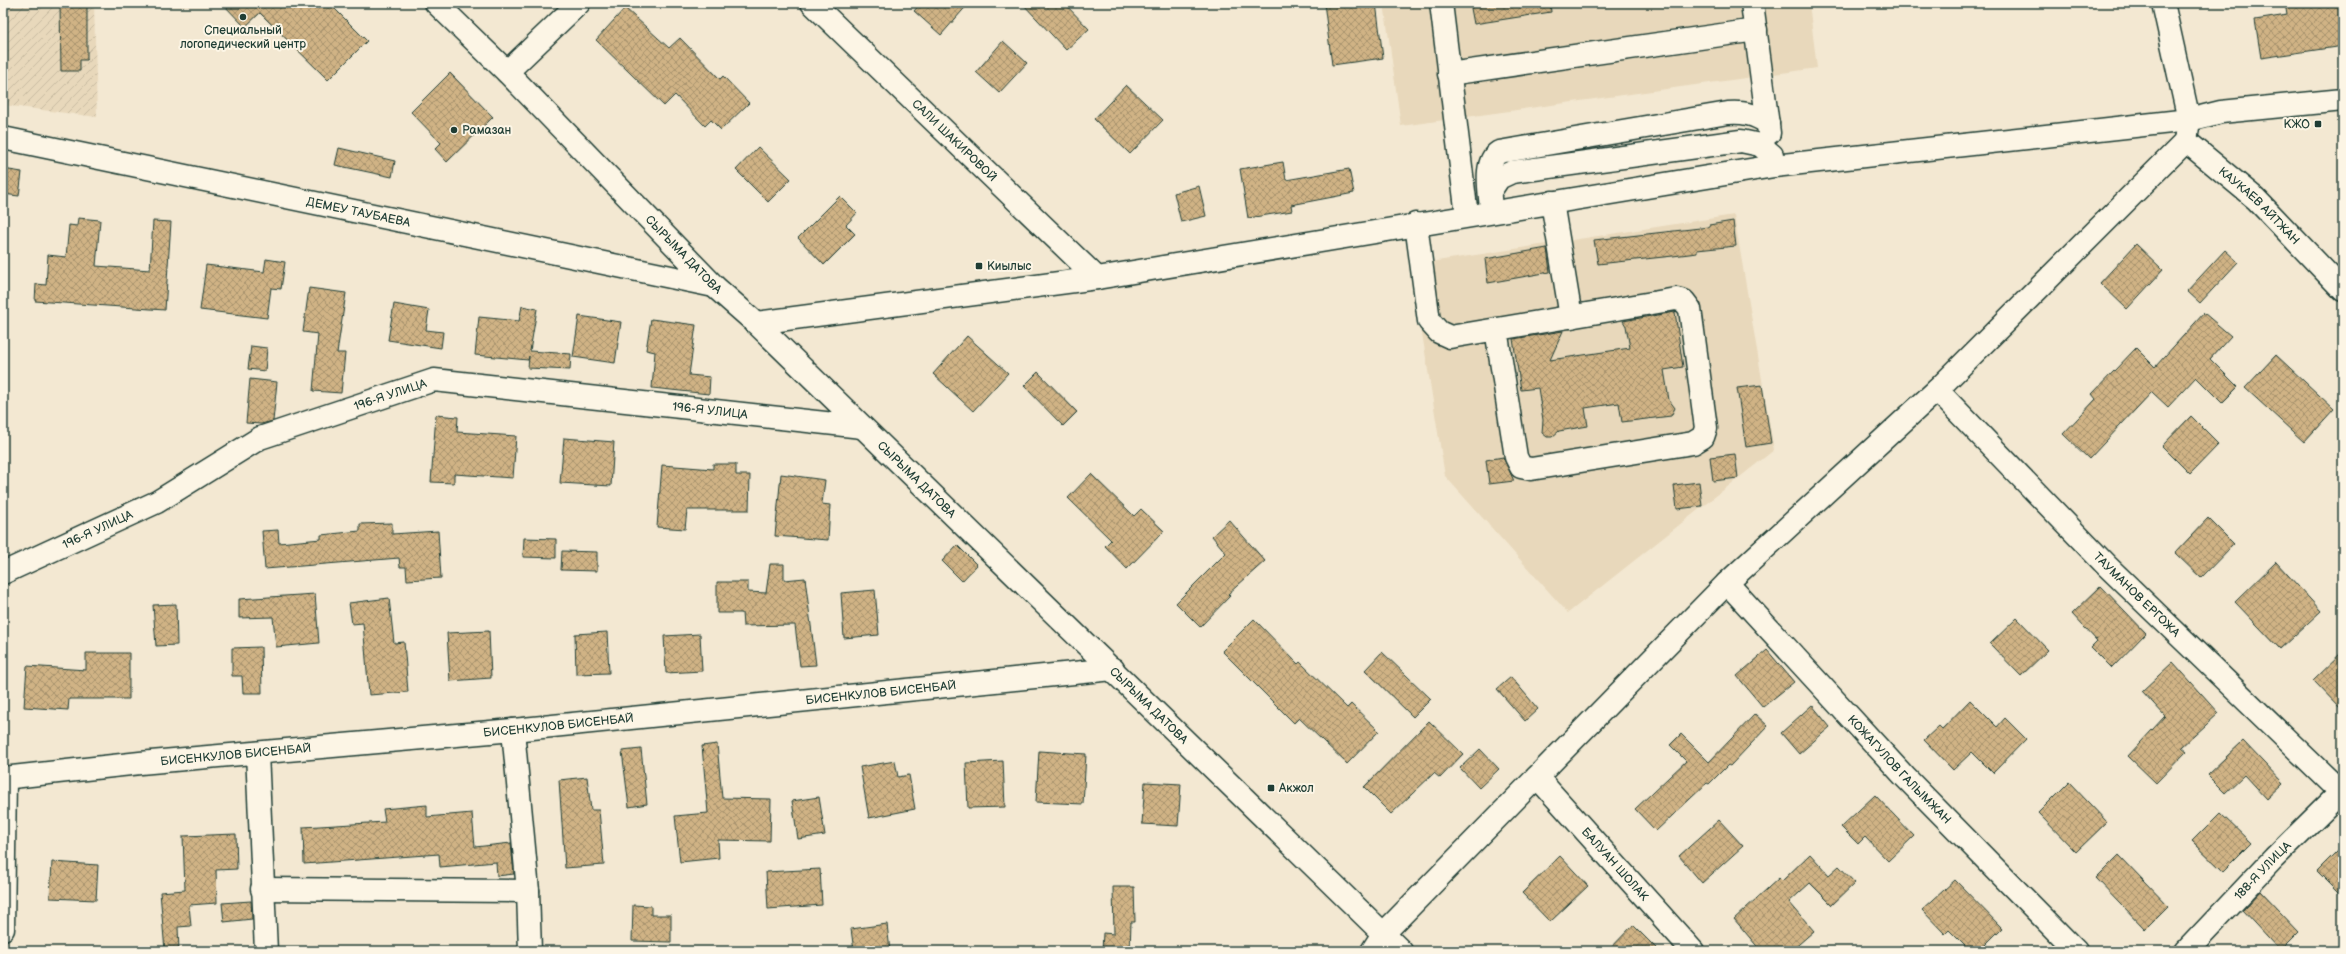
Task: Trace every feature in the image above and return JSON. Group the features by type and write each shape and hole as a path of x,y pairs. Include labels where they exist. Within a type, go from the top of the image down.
{"street":[{"name":"СЫРЫМА ДАТОВА","path":"436,3 507,72 714,286 756,323 1113,669 1378,942 1401,951"},
{"path":"507,72 578,3"},
{"name":"САЛИ ШАКИРОВОЙ","path":"812,3 1097,278"},
{"path":"1441,3 1466,216"},
{"path":"1752,3 1773,160"},
{"path":"1378,942 1727,583 1937,390 2186,141 2189,120 2163,3"},
{"path":"1449,74 1756,30"},
{"path":"756,323 1097,278 1552,202 1773,160 2189,120 2221,112 2343,100"},
{"path":"1491,212 1489,167 1492,156 1499,152 1728,113 1742,112 1756,115 1768,123"},
{"name":"ДЕМЕУ ТАУБАЕВА","path":"3,138 714,286"},
{"path":"1491,190 1499,178 1512,172 1741,141 1760,145 1773,160"},
{"name":"КАУКАЕВ АЙТЖАН","path":"2186,141 2256,199 2343,290"},
{"path":"1552,202 1571,317"},
{"path":"1416,224 1429,320 1439,332 1450,337 1496,329 1571,317 1676,299 1684,301 1690,309 1706,428 1703,438 1693,443 1532,470 1521,467 1516,457 1496,329"},
{"name":"196-Я УЛИЦА","path":"3,573 157,502 260,438 434,380 862,427"},
{"name":"ТАУМАНОВ ЕРГОЖА","path":"1937,390 2107,566 2342,793"},
{"name":"КОЖАГУЛОВ ГАЛЫМЖАН","path":"1727,583 1905,777 2076,951"},
{"name":"БИСЕНКУЛОВ БИСЕНБАЙ","path":"4,778 140,763 513,730 1113,669"},
{"path":"513,730 528,891 530,951"},
{"path":"257,753 266,951"},
{"name":"БАЛУАН ШОЛАК","path":"1537,777 1693,951"},
{"path":"3,929 4,778"},
{"name":"188-Я УЛИЦА","path":"2186,951 2274,858 2342,793"},
{"path":"262,889 528,891"}],"shaded area":[{"path":"3,3 94,3 97,117 3,105"},
{"path":"1384,3 1809,3 1817,68 1401,126"},
{"path":"1734,215 1774,450 1568,613 1445,476 1411,265"}],"building":[{"path":"222,3 329,3 367,41 328,80 260,13 245,27"},
{"path":"921,3 969,3 941,35 914,11"},
{"path":"1022,3 1064,3 1089,29 1066,50"},
{"path":"1324,3 1376,3 1383,58 1332,65"},
{"path":"1470,3 1550,3 1551,12 1474,24"},
{"path":"2285,3 2343,3 2343,46 2261,58 2255,20 2287,15"},
{"path":"60,5 87,5 87,60 80,60 80,71 61,71"},
{"path":"625,8 669,48 680,38 720,79 723,76 749,103 721,130 711,120 705,126 675,95 664,106 596,40"},
{"path":"1003,41 1027,63 999,93 976,72"},
{"name":"Рамазан","path":"450,73 493,117 447,162 435,149 441,143 411,112"},
{"path":"1126,85 1163,120 1130,154 1094,119"},
{"path":"758,147 791,179 768,202 736,170"},
{"path":"339,148 395,161 392,177 335,165"},
{"path":"1283,162 1286,180 1349,169 1354,193 1291,205 1292,211 1248,218 1240,169"},
{"path":"3,169 22,172 19,196 3,194"},
{"path":"1199,186 1206,216 1181,222 1174,193"},
{"path":"840,196 857,213 846,225 855,234 824,265 798,238"},
{"path":"78,218 100,220 96,266 150,270 153,221 171,222 165,310 35,301 36,284 46,285 48,255 66,257 69,225 77,226"},
{"path":"1733,221 1736,246 1697,250 1697,253 1598,264 1594,240 1709,227 1709,225"},
{"path":"2136,244 2163,270 2127,309 2100,283"},
{"path":"1547,248 1550,272 1488,283 1485,259"},
{"path":"2225,250 2238,262 2200,303 2187,291"},
{"path":"266,259 285,262 281,289 271,288 267,318 200,310 206,265 264,272"},
{"path":"309,288 346,293 337,353 345,353 341,393 313,391 318,334 303,332"},
{"path":"394,304 429,310 426,330 443,332 441,348 388,340"},
{"path":"522,306 537,309 530,351 571,354 570,370 528,368 529,356 528,360 475,355 479,317 519,321"},
{"path":"1675,312 1683,367 1664,370 1669,400 1675,408 1671,416 1622,422 1619,403 1585,408 1588,426 1559,431 1552,437 1547,437 1542,433 1543,420 1538,388 1521,390 1513,339 1563,331 1550,360 1630,348 1626,326 1623,321"},
{"path":"2204,313 2231,336 2210,359 2238,387 2222,403 2196,377 2168,407 2152,392 2089,459 2063,434 2096,399 2092,394 2136,348 2155,367"},
{"path":"579,316 621,322 615,363 573,357"},
{"path":"651,319 696,325 689,375 710,377 709,394 652,388 655,352 646,350"},
{"path":"967,336 1008,373 973,411 933,374"},
{"path":"251,346 267,348 265,371 248,369"},
{"path":"2276,355 2334,409 2304,442 2245,388"},
{"path":"1038,372 1077,412 1063,426 1024,386"},
{"path":"250,379 277,382 273,421 261,424 246,423"},
{"path":"1762,385 1771,443 1746,447 1737,388"},
{"path":"436,415 458,417 457,432 516,436 513,478 454,474 454,483 431,482"},
{"path":"2191,416 2219,444 2190,474 2162,446"},
{"path":"564,438 614,442 611,486 560,483"},
{"path":"1735,454 1738,478 1713,481 1710,457"},
{"path":"1503,457 1514,481 1489,484 1486,460"},
{"path":"713,464 736,464 736,475 750,475 749,510 687,510 685,529 657,527 662,465 713,469"},
{"path":"781,474 825,480 822,504 830,505 828,540 775,536"},
{"path":"1091,474 1134,516 1141,509 1164,531 1127,569 1105,546 1111,540 1068,498"},
{"path":"1699,482 1702,506 1677,509 1674,485"},
{"path":"2208,518 2234,544 2201,578 2175,553"},
{"path":"1229,520 1265,561 1228,594 1230,596 1200,627 1176,603 1226,553 1212,536"},
{"path":"392,523 392,534 438,531 441,578 407,580 406,567 400,567 399,558 265,569 262,531 278,530 279,543 321,539 321,535 360,531 360,524"},
{"path":"524,538 556,539 556,558 523,557"},
{"path":"957,545 977,565 962,581 942,561"},
{"path":"562,551 597,552 597,571 561,570"},
{"path":"2276,562 2321,611 2280,649 2235,602"},
{"path":"770,564 784,564 784,580 805,578 816,665 800,666 795,625 743,626 742,613 717,613 717,582 748,582 748,592 766,593"},
{"path":"2101,586 2146,633 2112,668 2091,647 2097,641 2072,614"},
{"path":"875,590 879,635 844,638 841,593"},
{"path":"315,594 319,643 276,647 273,617 239,618 239,599"},
{"path":"389,598 394,643 404,642 408,692 369,695 363,623 352,624 349,603"},
{"path":"176,604 177,645 156,646 153,605"},
{"path":"2017,618 2048,650 2021,676 1990,644"},
{"path":"1254,619 1298,664 1300,662 1347,708 1351,704 1379,731 1347,764 1299,718 1294,723 1222,651"},
{"path":"489,631 491,678 450,681 447,633"},
{"path":"607,632 609,673 576,674 575,634"},
{"path":"700,634 702,671 666,673 664,636"},
{"path":"261,647 262,693 243,693 242,676 232,676 232,648"},
{"path":"1767,650 1794,682 1763,707 1737,676"},
{"path":"2343,651 2343,711 2313,680"},
{"path":"1382,652 1431,699 1413,717 1365,670"},
{"path":"86,653 129,653 129,699 69,699 68,710 24,707 27,666 86,670"},
{"path":"2173,662 2219,713 2182,747 2187,751 2156,783 2128,756 2165,716 2142,691"},
{"path":"1511,677 1538,709 1525,721 1497,689"},
{"path":"1970,700 1997,727 2005,718 2026,739 1993,773 1972,752 1953,770 1924,740 1939,726 1942,729"},
{"path":"1812,705 1830,727 1799,754 1781,733"},
{"path":"1755,714 1768,726 1730,766 1728,765 1709,784 1707,783 1656,831 1635,809 1686,761 1670,745 1681,734 1709,762"},
{"path":"1429,721 1463,754 1440,778 1434,773 1391,814 1364,787"},
{"path":"2243,741 2283,783 2266,799 2244,775 2225,793 2207,775"},
{"path":"717,744 722,798 771,799 770,841 718,840 719,858 680,862 675,816 708,813 702,746"},
{"path":"641,749 647,804 629,807 622,751"},
{"path":"1480,749 1499,769 1479,788 1460,768"},
{"path":"1039,751 1086,754 1083,804 1036,802"},
{"path":"895,761 898,777 909,775 915,809 869,818 860,767"},
{"path":"1003,761 1005,807 968,808 966,763"},
{"path":"587,777 591,810 599,810 604,865 565,868 559,780"},
{"path":"1145,782 1181,784 1178,826 1142,824"},
{"path":"2069,782 2107,822 2076,852 2038,813"},
{"path":"1875,795 1914,836 1888,861 1865,837 1858,844 1841,827"},
{"path":"819,797 825,835 798,839 792,801"},
{"path":"427,805 427,817 472,813 475,847 511,843 514,874 497,876 496,862 440,867 439,854 304,864 303,827 385,822 383,809"},
{"path":"2220,813 2251,843 2223,871 2192,841"},
{"path":"1719,820 1743,846 1702,883 1679,856"},
{"path":"236,834 237,869 216,870 217,903 189,905 191,926 178,927 179,951 165,951 160,892 185,890 183,836"},
{"path":"2343,845 2343,897 2317,871"},
{"path":"1810,854 1829,875 1839,866 1855,883 1832,905 1810,883 1789,902 1814,931 1791,951 1761,951 1734,919 1779,878 1782,881"},
{"path":"2119,855 2168,906 2145,929 2096,878"},
{"path":"1560,856 1588,886 1550,922 1522,893"},
{"path":"52,862 98,865 96,900 50,898"},
{"path":"820,869 822,905 768,909 766,872"},
{"path":"1955,880 2002,928 1979,951 1970,951 1949,930 1945,934 1922,910"},
{"path":"1113,887 1134,887 1135,922 1131,922 1130,951 1102,951 1103,933 1114,934"},
{"path":"2260,891 2299,932 2280,951 2242,910"},
{"path":"251,901 252,919 224,922 222,903"},
{"path":"633,905 651,906 651,915 671,915 671,942 632,941"},
{"path":"887,924 890,951 854,951 851,929"},
{"path":"1633,925 1659,951 1608,951"}],"place":[{"name":"Специальный логопедический центр","path":"243,17"},
{"name":"КЖО","path":"2318,124"},
{"name":"Рамазан","path":"454,130"},
{"name":"Киылыс","path":"979,266"},
{"name":"Акжол","path":"1271,788"}]}
